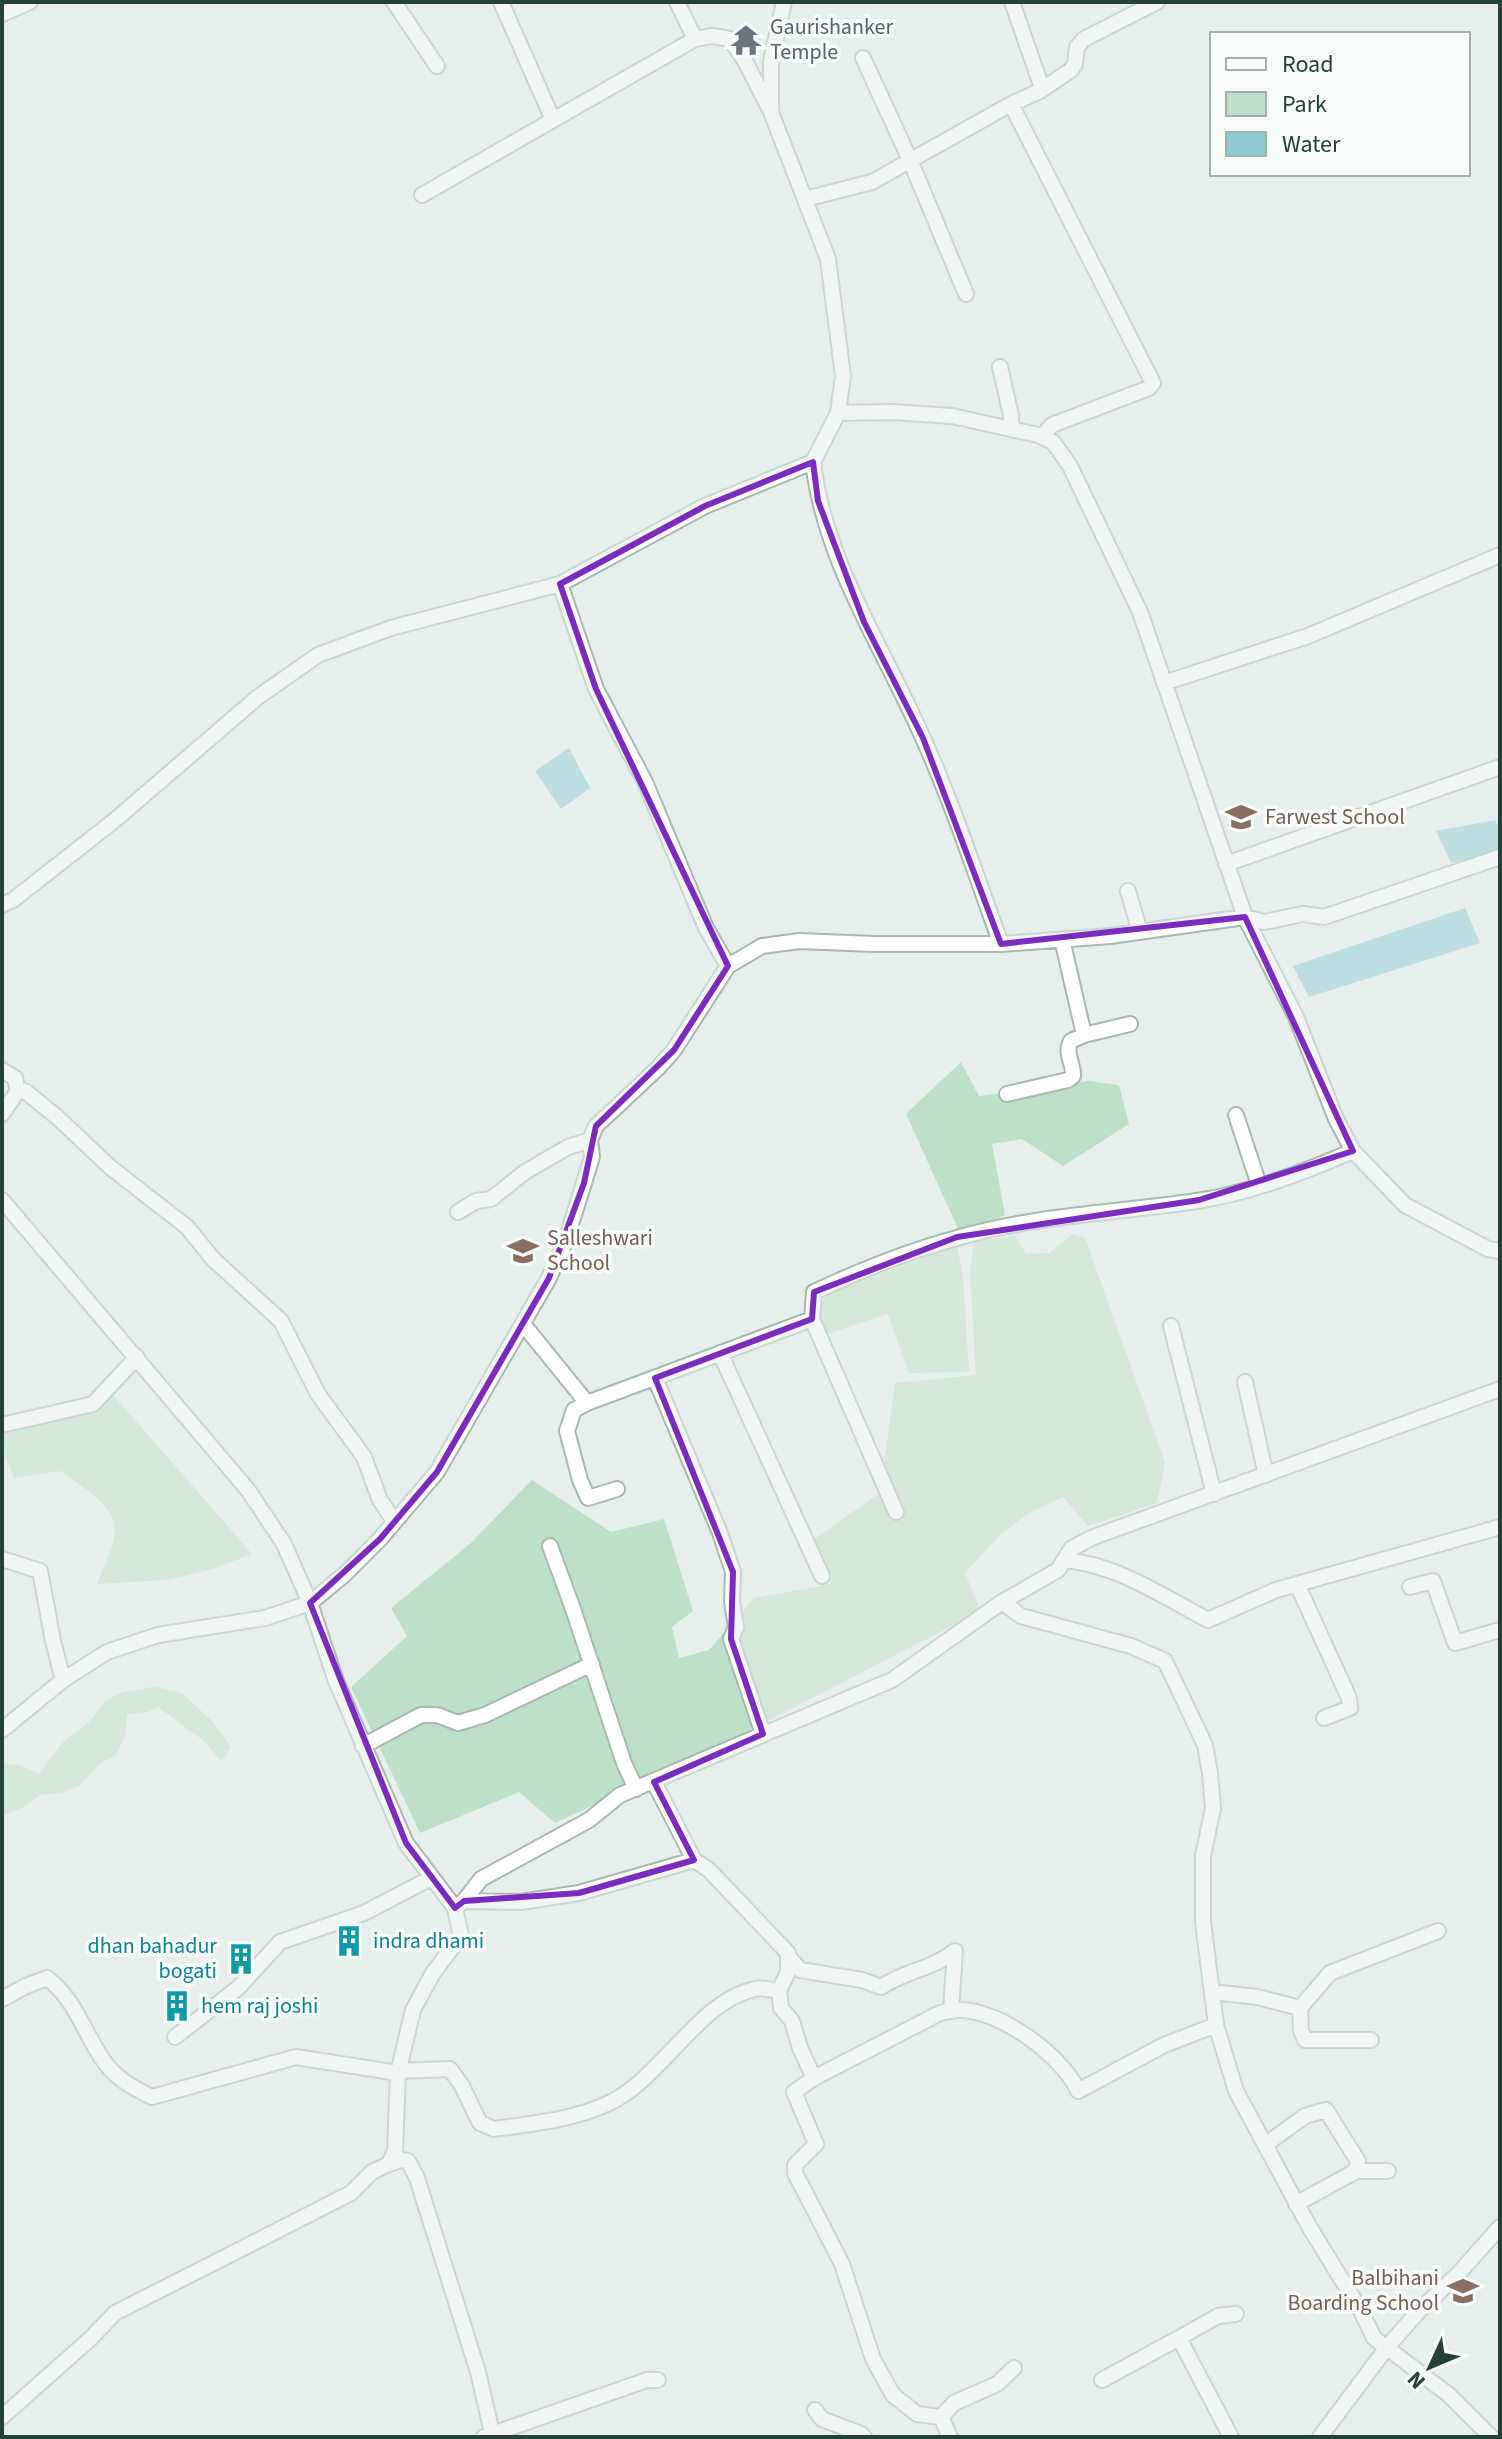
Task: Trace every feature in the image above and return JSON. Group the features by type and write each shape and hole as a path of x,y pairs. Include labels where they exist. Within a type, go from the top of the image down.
{"street":[{"path":"2,14 30,2"},
{"path":"394,2 437,66"},
{"path":"501,2 553,120"},
{"path":"677,2 695,39"},
{"path":"771,112 771,61 784,2"},
{"path":"1012,2 1042,88"},
{"path":"805,199 872,182 1042,88 1071,70 1077,47 1084,39 1157,2"},
{"path":"422,195 695,39 712,36 730,39 771,112 828,259 843,376 838,413 813,462 818,501 864,622 923,738 1001,944"},
{"path":"863,58 966,294"},
{"path":"1011,104 1153,383 1149,388 1052,425 1044,434 1038,435"},
{"path":"1000,367 1011,415 1011,429"},
{"path":"838,413 893,412 952,416 1038,435 1053,442 1070,466 1140,612 1245,917 1296,1017 1336,1119 1353,1151 1405,1205 1488,1249 1500,1251"},
{"path":"2,905 13,900 115,820 258,697 318,655 391,628 560,584 705,506 813,462"},
{"path":"1164,683 1308,636 1500,555"},
{"path":"560,584 596,689 645,782 706,928 728,966"},
{"path":"1226,864 1500,767"},
{"path":"2,1730 63,1680 107,1652 158,1635 265,1618 310,1603 345,1574 437,1472 549,1278 566,1240 592,1157 590,1140 596,1126 674,1050 728,966 762,946 799,941 1001,944 1140,932 1245,917 1264,922 1303,914 1324,917 1500,857"},
{"path":"1128,891 1140,932"},
{"path":"1062,939 1084,1035"},
{"path":"1007,1094 1068,1080 1073,1076 1068,1044 1084,1035 1130,1024"},
{"path":"2,1070 15,1078 18,1091 2,1114"},
{"path":"18,1091 25,1091 110,1167 187,1227 213,1259 281,1321 318,1394 364,1457 380,1500 394,1521"},
{"path":"1236,1115 1259,1185"},
{"path":"458,1212 467,1205 491,1199 555,1153 590,1140"},
{"path":"896,1512 812,1319 814,1292 957,1237 1101,1211 1199,1200 1259,1185 1353,1151"},
{"path":"2,1200 248,1490 284,1544 310,1603 336,1681 406,1843 431,1878 459,1905 461,1936 433,1973 413,2010 398,2072 395,2151 389,2164"},
{"path":"617,1489 588,1498 567,1431 574,1410 812,1319"},
{"path":"523,1324 587,1403"},
{"path":"1171,1326 1214,1494"},
{"path":"720,1353 822,1576"},
{"path":"2,1425 93,1404 137,1357"},
{"path":"655,1378 720,1533 733,1572 732,1602 736,1627 731,1639 763,1734"},
{"path":"1245,1382 1266,1475"},
{"path":"459,1905 481,1879 589,1820 620,1795 892,1680 1002,1602 1058,1570 1071,1549 1091,1538 1500,1389"},
{"path":"1065,1560 1087,1562 1121,1574 1208,1620 1276,1590 1500,1527"},
{"path":"550,1546 624,1763 636,1789"},
{"path":"2,1559 40,1571 63,1680"},
{"path":"1410,1587 1433,1581 1455,1643 1500,1630"},
{"path":"1297,1584 1349,1698 1350,1708 1324,1718"},
{"path":"1002,1602 1021,1616 1131,1646 1165,1661 1205,1745 1210,1773 1213,1808 1203,1856 1203,1922 1216,2025 1236,2091 1296,2204 1374,2338 1449,2395 1491,2437"},
{"path":"363,1746 421,1715 437,1715 458,1723 485,1715 592,1664"},
{"path":"654,1782 694,1860 709,1870 800,1970 862,1980 881,1987 944,1960 955,1951 951,2011"},
{"path":"459,1905 521,1902 579,1893 694,1860"},
{"path":"175,2037 238,1988 280,1942 364,1913 431,1878"},
{"path":"1371,2040 1305,2040 1301,2031 1300,2008 1330,1973 1438,1931"},
{"path":"788,1956 788,1972 779,1991 781,2008 792,2021 814,2078"},
{"path":"2,1999 47,1978 66,1996 104,2062 128,2085 152,2097 296,2057 398,2072 450,2069 480,2123 494,2129 568,2117 609,2104 655,2069 724,2004 758,1988 779,1991"},
{"path":"1212,1992 1258,1997 1300,2008"},
{"path":"941,2417 917,2414 893,2395 873,2359 842,2264 795,2173 795,2165 816,2144 794,2092 814,2078 940,2013 951,2011 973,2012 998,2020 1043,2048 1072,2078 1078,2091 1164,2045 1216,2025"},
{"path":"1265,2145 1305,2116 1326,2110 1358,2161 1356,2171"},
{"path":"2,2417 81,2349 115,2313 351,2193 372,2172 401,2160 408,2161 417,2178 478,2372 490,2437 647,2380 658,2380"},
{"path":"1296,2204 1356,2171 1388,2171"},
{"path":"1320,2437 1388,2346 1500,2227"},
{"path":"1102,2380 1218,2316 1236,2314"},
{"path":"1179,2338 1231,2437"},
{"path":"941,2417 954,2403 997,2384 1014,2368"},
{"path":"815,2410 822,2419 864,2437"},
{"path":"941,2417 950,2437"}],"highlighted area":[{"path":"813,462 818,501 864,622 923,738 1001,944 1245,917 1353,1151 1199,1200 957,1237 814,1292 812,1319 655,1378 733,1572 731,1639 763,1734 654,1782 694,1860 579,1893 464,1901 455,1908 406,1843 310,1603 380,1539 437,1472 549,1278 584,1183 596,1126 674,1050 728,966 596,689 560,584 705,506"}],"green space":[{"path":"961,1062 979,1096 1088,1081 1119,1085 1129,1124 1063,1166 1022,1139 992,1144 1005,1215 960,1233 906,1114"},
{"path":"1073,1234 1085,1238 1165,1462 1157,1503 1088,1526 1063,1497 1027,1514 1001,1534 965,1573 981,1611 709,1751 555,1823 519,1792 420,1833 351,1687 407,1636 391,1608 471,1543 532,1480 611,1532 664,1519 693,1611 672,1627 679,1658 709,1650 754,1598 831,1584 810,1542 880,1493 895,1383 976,1375 970,1272 974,1242 1015,1236 1026,1254 1049,1253"},
{"path":"957,1246 963,1277 969,1372 909,1373 888,1314 828,1334 816,1311 829,1293"},
{"path":"107,1388 252,1554 213,1569 167,1580 97,1584 115,1535 109,1511 60,1471 14,1478 2,1447 2,1434 73,1415 100,1412"},
{"path":"155,1687 182,1693 213,1722 231,1747 221,1761 204,1741 158,1707 148,1712 127,1714 125,1737 115,1756 102,1762 79,1786 61,1793 42,1794 22,1808 2,1815 2,1764 18,1765 39,1774 64,1741 89,1722 105,1701 122,1692"}],"water":[{"path":"569,748 590,788 561,809 535,771"},
{"path":"1495,820 1500,830 1500,851 1451,863 1436,831"},
{"path":"1465,908 1480,943 1309,997 1293,966"}],"place":[{"name":"Gaurishanker Temple","path":"746,40"},
{"name":"Farwest School","path":"1241,817"},
{"name":"Salleshwari School","path":"523,1251"},
{"name":"indra dhami","path":"349,1941"},
{"name":"dhan bahadur bogati","path":"241,1959"},
{"name":"hem raj joshi","path":"177,2006"},
{"name":"Balbihani Boarding School","path":"1463,2291"}]}
